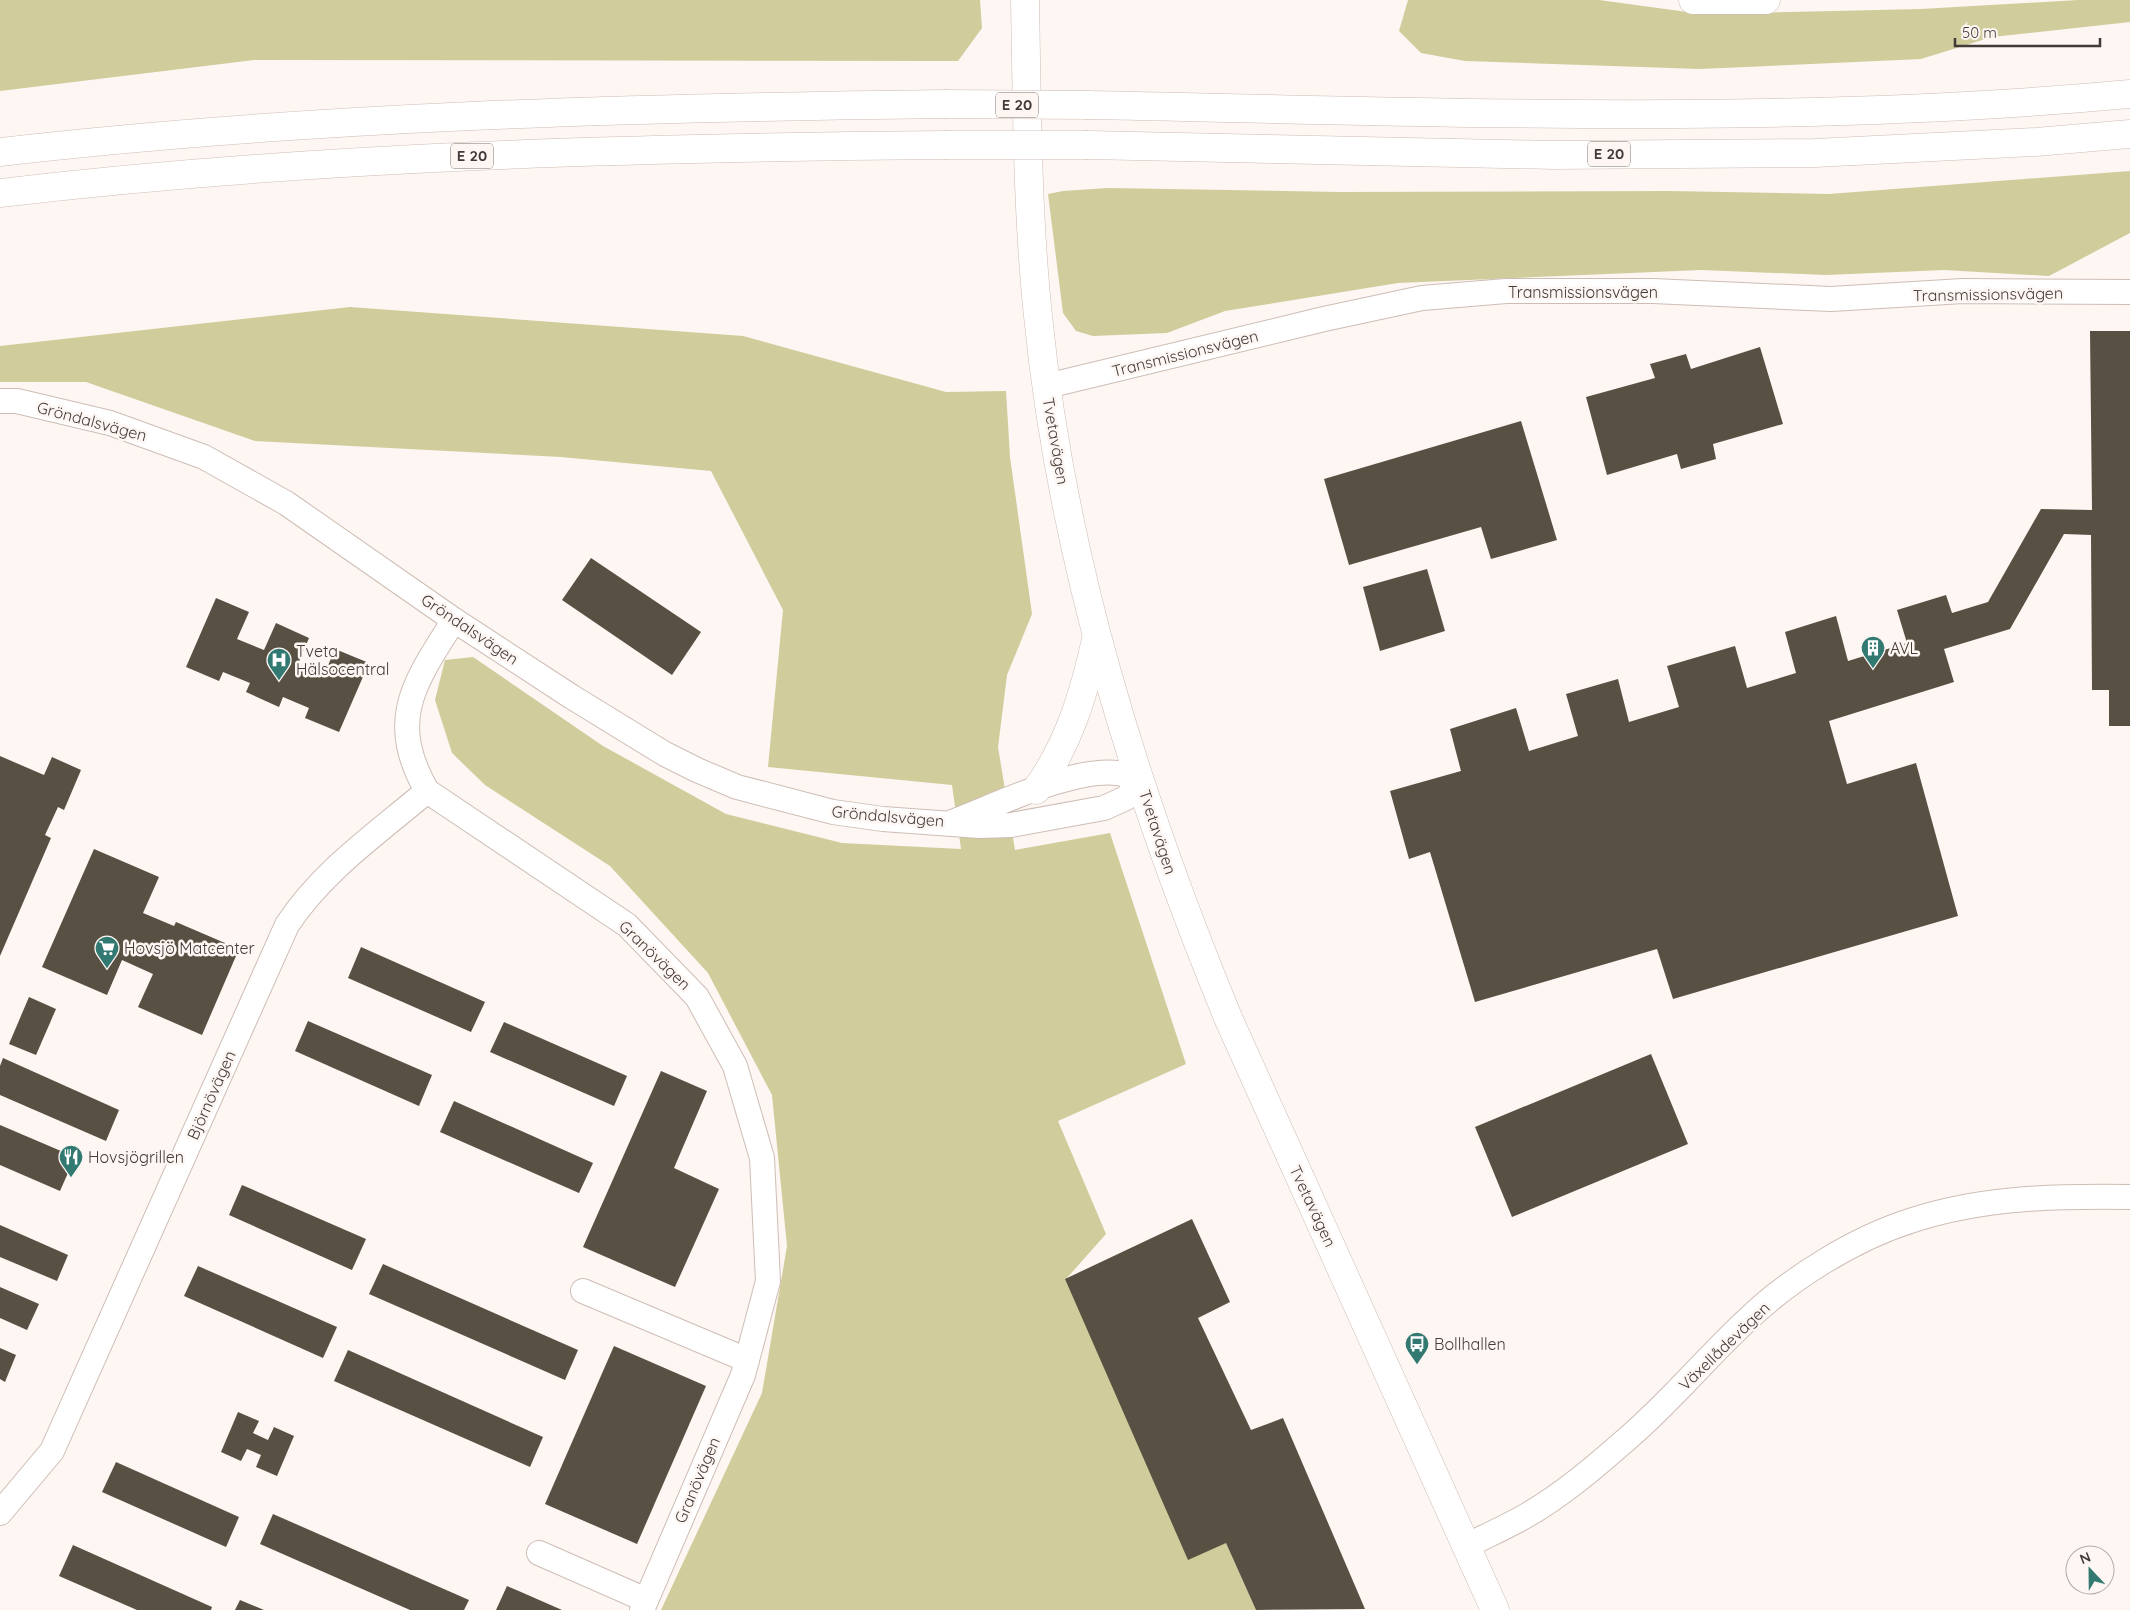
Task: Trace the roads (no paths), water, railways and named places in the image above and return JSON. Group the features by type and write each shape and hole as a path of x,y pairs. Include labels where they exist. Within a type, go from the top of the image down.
{"main road":[{"name":"Tvetavägen","path":"1025,0 1030,199 1038,316 1047,386 1066,495 1096,638 1163,852 1228,1020 1495,1610"},
{"path":"1693,0 1766,0"},
{"name":"E 20","path":"0,152 281,127 453,115 702,107 944,104 1552,114 1814,113 2038,103 2130,94"},
{"name":"E 20","path":"0,193 295,166 512,153 701,147 1088,145 1554,155 1815,153 2036,142 2130,134"},
{"path":"1036,790 1049,772 1069,735 1086,685 1096,638"}],"street":[{"name":"Transmissionsvägen","path":"1047,386 1324,319 1422,298 1506,291 1653,291 1831,299 1963,291 2130,292"},
{"name":"Gröndalsvägen","path":"0,401 17,401 110,423 204,456 286,503 454,620 572,697 665,754 697,770 737,786 833,812 883,819 952,822 980,826 1011,825 1104,808 1126,798 1141,780 1119,773 1096,773 1036,790 952,822"},
{"name":"Granövägen","path":"454,620 420,673 408,702 405,726 416,771 427,791 627,925 697,997 735,1066 762,1158 768,1281 743,1374 644,1605 539,1553"},
{"name":"Björnövägen","path":"0,1513 52,1451 288,925 297,910 333,871 427,791"},
{"name":"Växellådevägen","path":"1466,1546 1521,1518 1572,1484 1662,1407 1747,1320 1803,1276 1839,1254 1912,1220 1953,1209 1991,1202 2036,1198 2130,1197"},
{"path":"583,1291 747,1360"}],"place":[{"name":"AVL","path":"1873,669"},
{"name":"Tveta Hälsocentral","path":"279,681"},
{"name":"Hovsjö Matcenter","path":"107,969"},
{"name":"Hovsjögrillen","path":"71,1178"},
{"name":"Bollhallen","path":"1417,1365"}]}
